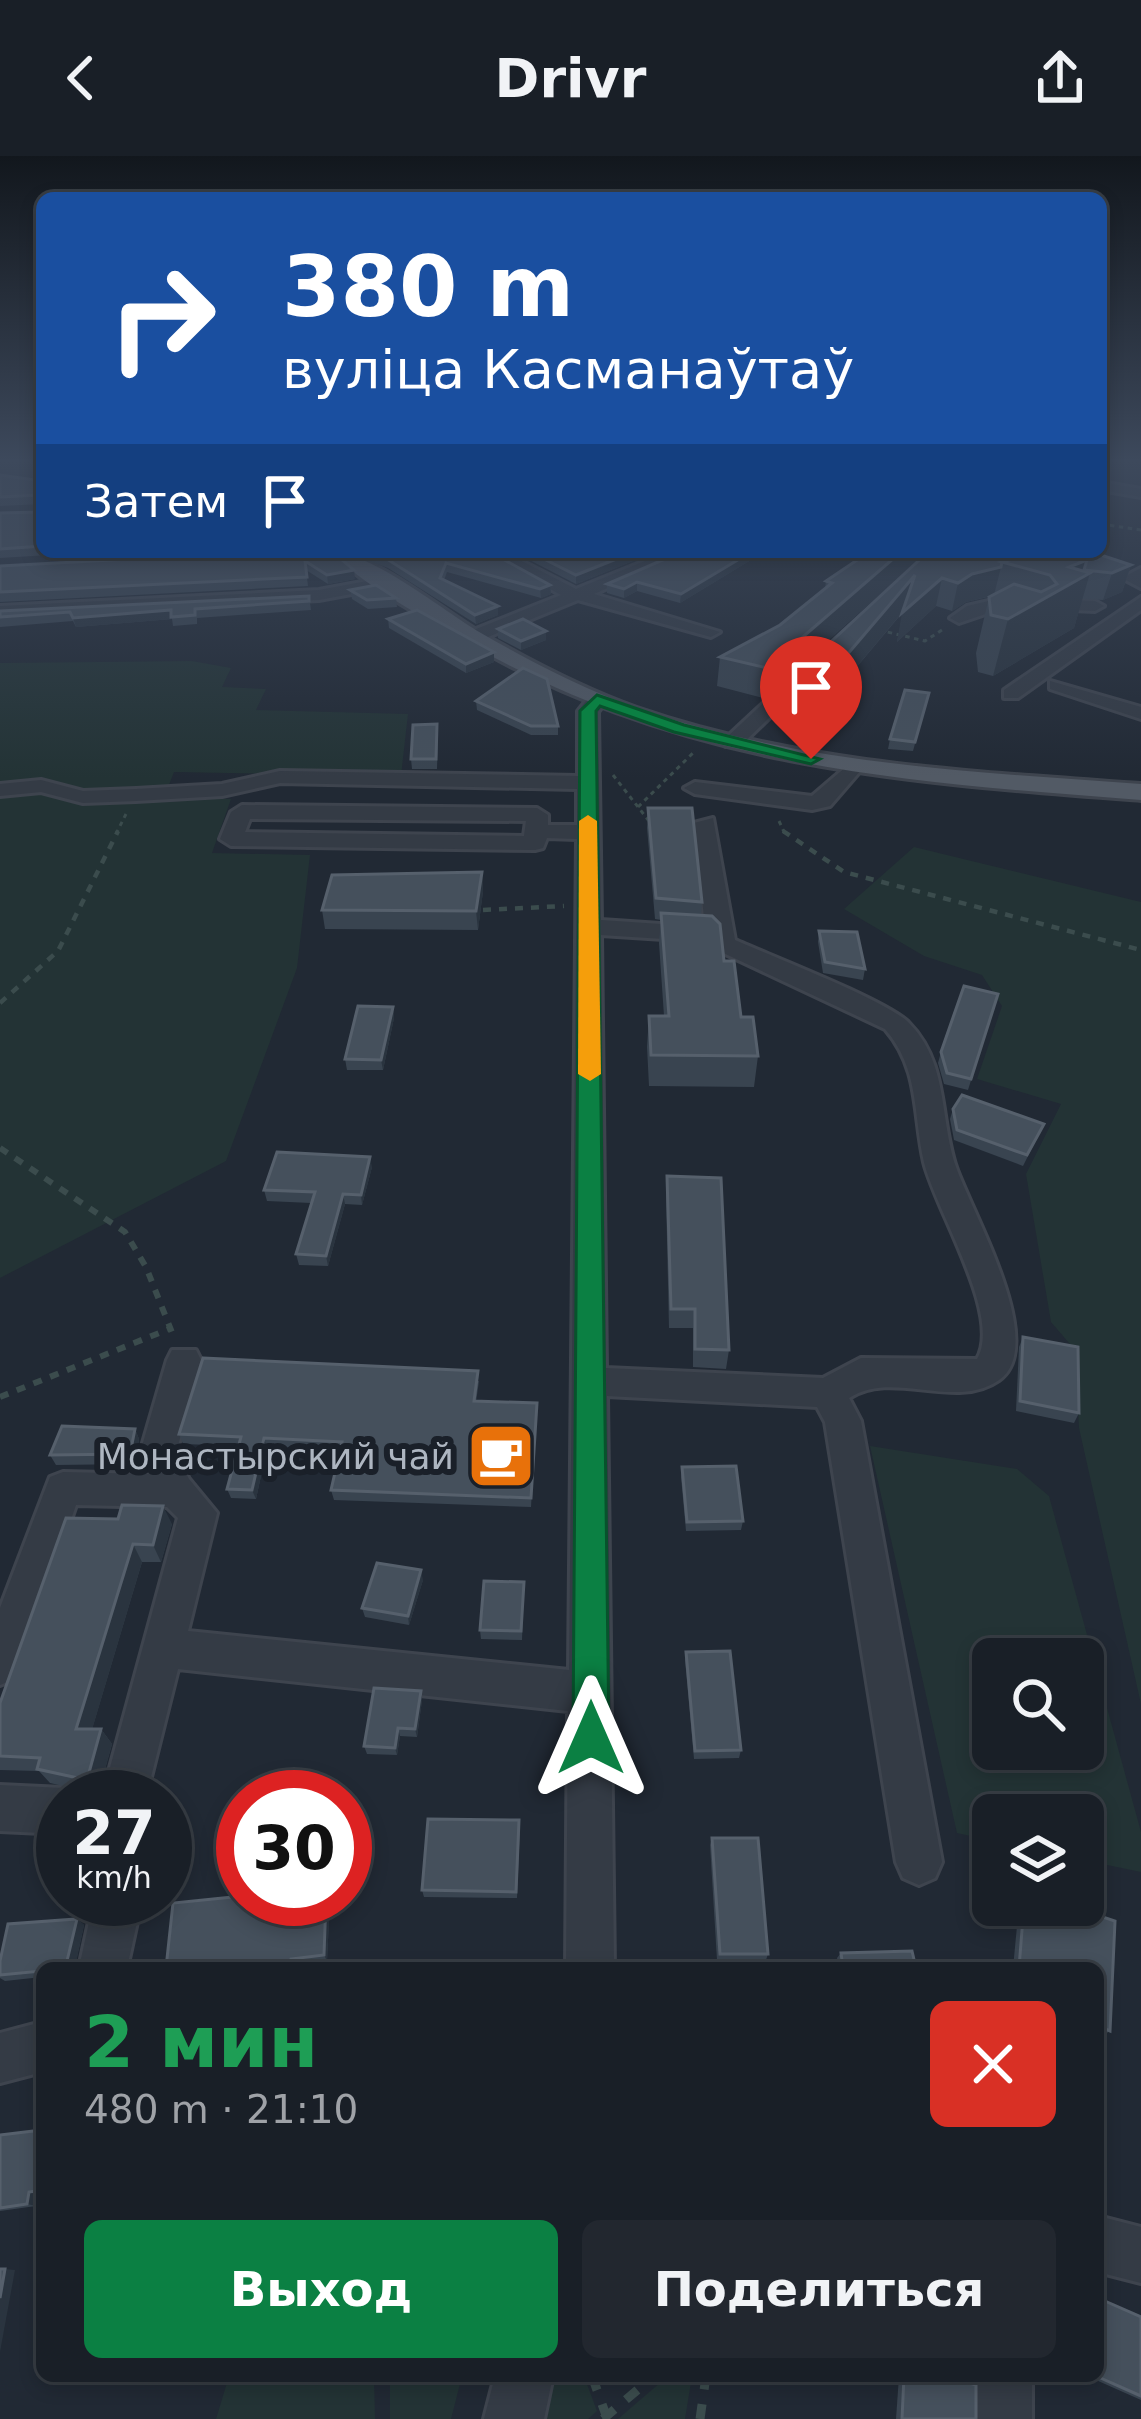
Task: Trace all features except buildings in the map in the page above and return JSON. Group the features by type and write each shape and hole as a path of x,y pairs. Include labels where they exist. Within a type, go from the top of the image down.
{"main road":[{"path":"362,568 597,700 733,742 854,766 1141,792"}],"street":[{"path":"523,568 577,595 711,632"},
{"path":"477,635 643,568"},
{"path":"1141,573 1130,578 1141,583"},
{"path":"0,611 320,595 383,583"},
{"path":"1052,590 1122,614"},
{"path":"959,618 976,604 994,602 1095,606"},
{"path":"1011,694 1141,602"},
{"path":"1036,611 1098,630"},
{"path":"959,618 982,624"},
{"path":"733,742 858,625"},
{"path":"1057,685 1141,713"},
{"path":"590,1962 591,1381 582,916 596,774 588,711 597,700"},
{"path":"694,788 822,801 854,766"},
{"path":"0,790 41,786 83,797 222,790 280,777 596,774"},
{"path":"242,812 537,815 536,831 535,843 230,839 242,812"},
{"path":"591,1381 828,1393 861,1372 969,1378 989,1369 998,1353 994,1300 939,1163 930,1090 911,1042 894,1024 726,945 718,935 705,824"},
{"path":"536,831 589,832"},
{"path":"582,916 718,935"},
{"path":"131,1770 198,1514 176,1491 158,1453 177,1345"},
{"path":"828,1393 842,1421 919,1862"},
{"path":"0,1665 63,1488 176,1491"},
{"path":"164,1648 592,1693"},
{"path":"0,1808 36,1809"},
{"path":"105,1962 113,1926"},
{"path":"0,2058 36,2049"},
{"path":"1104,2246 1141,2255"},
{"path":"514,2419 523,2382"},
{"path":"1002,2419 1003,2382"}],"path":[{"path":"858,625 925,641 959,618"},
{"path":"638,807 694,752"},
{"path":"596,774 652,824"},
{"path":"0,1003 58,951 136,795"},
{"path":"778,800 784,833 844,872 1141,950"},
{"path":"483,910 582,916"},
{"path":"0,1148 22,1173 85,1202 127,1233 177,1345 0,1396"},
{"path":"594,2382 606,2418 647,2382"},
{"path":"700,2419 705,2382"}],"shaded area":[{"path":"192,661 231,668 222,687 266,689 256,710 408,714 401,776 174,772 165,795 231,799 212,853 310,855 297,968 226,1161 0,1278 0,663"},
{"path":"914,847 1141,902 1141,1704 1079,1428 1075,1350 1051,1322 1026,1174 1061,1104 977,1079 1002,1006 982,975 924,956 844,909"},
{"path":"870,1446 1017,1469 1049,1496 1088,1638 972,1638 972,1770 1104,1770 1104,1697 1141,1832 1141,1872 1104,1864 1104,1794 972,1794 972,1836 957,1833"},
{"path":"227,2382 374,2382 375,2419 216,2419"},
{"path":"390,2382 460,2382 451,2419 390,2419"},
{"path":"545,2382 586,2382 597,2411 588,2419 537,2419"},
{"path":"661,2382 691,2382 685,2419 618,2419"}],"slow traffic":[{"path":"588,821 590,1074"}],"place":[{"name":"Монастырский чай","path":"501,1456"}],"route":[{"path":"591,1738 588,711 597,700 680,729 811,759"}]}
